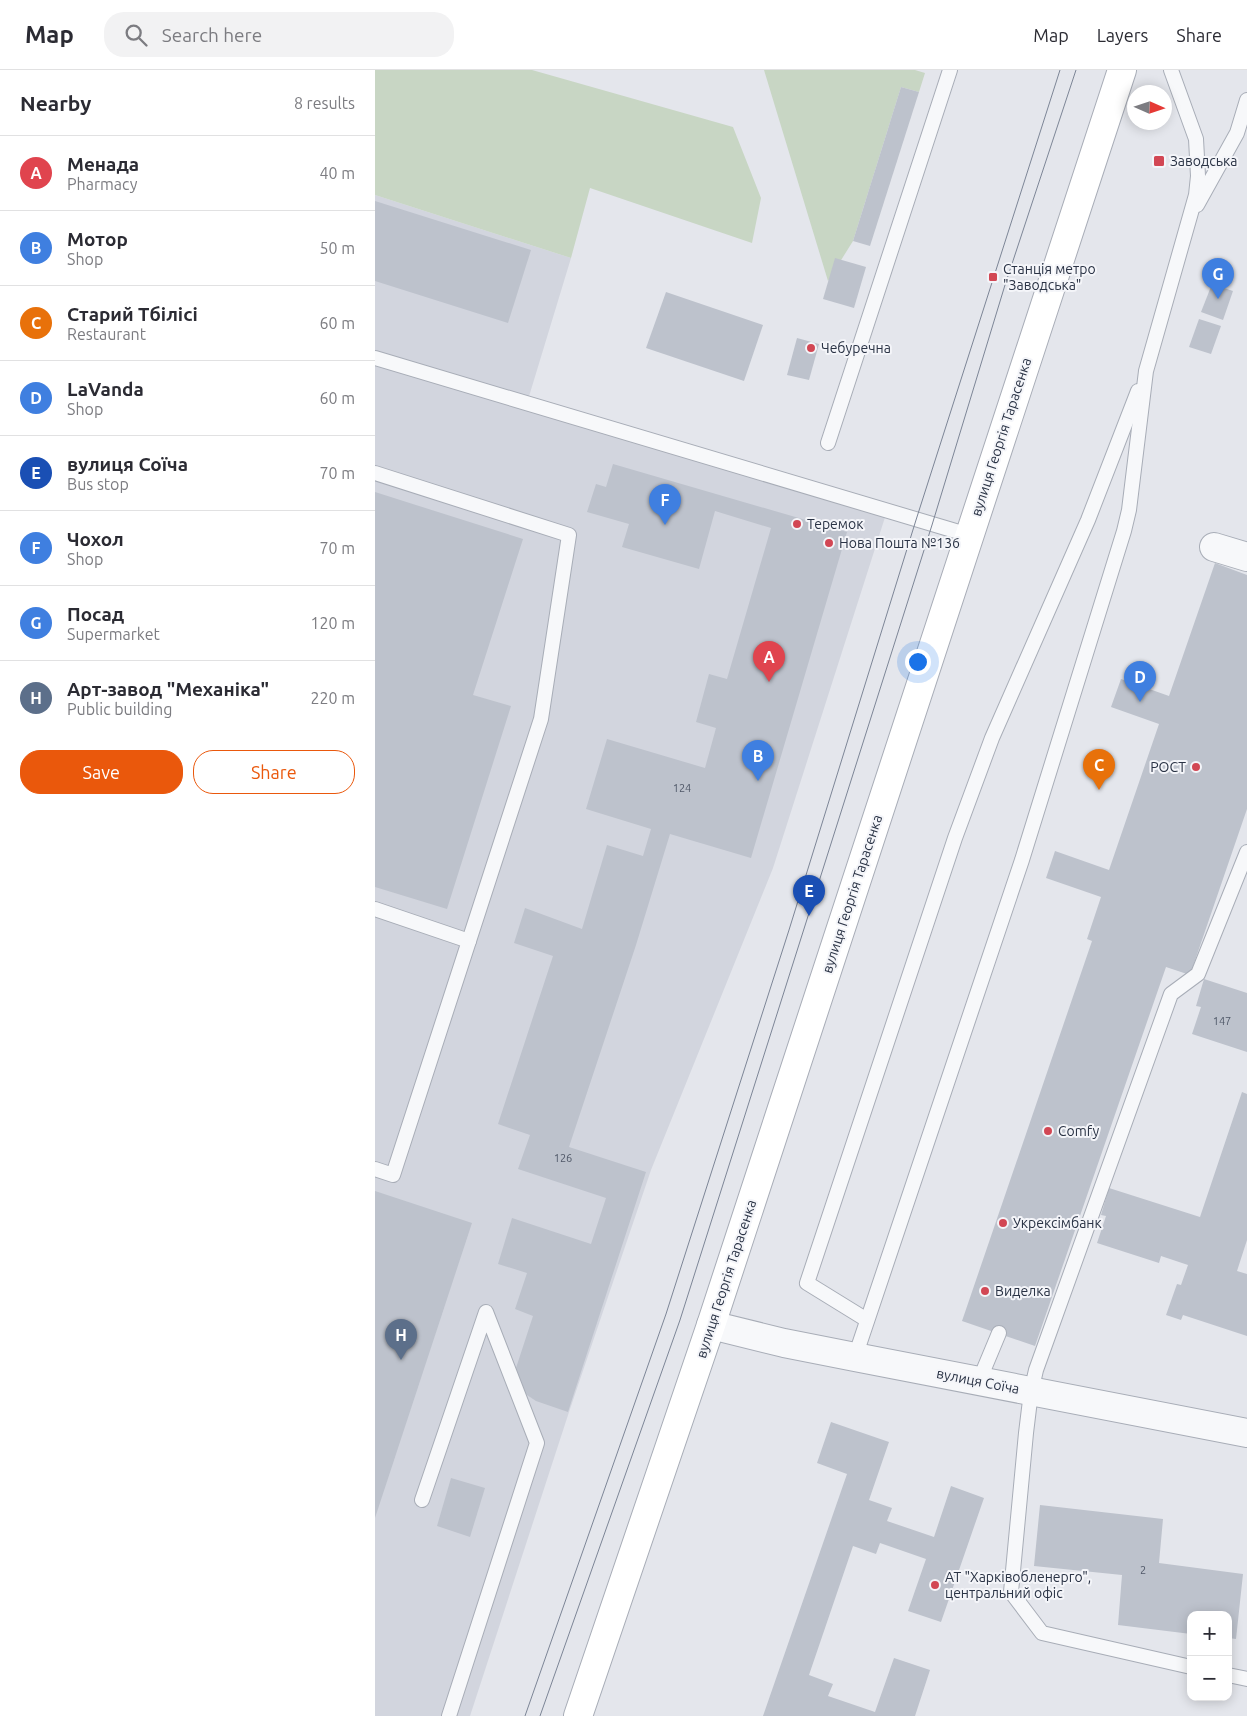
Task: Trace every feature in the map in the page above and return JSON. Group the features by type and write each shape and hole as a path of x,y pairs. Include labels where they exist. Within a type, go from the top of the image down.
{"main road":[{"name":"вулиця Георгія Тарасенка","path":"578,1716 711,1324 1122,70"}],"street":[{"path":"1214,546 1247,557"},
{"name":"вулиця Соїча","path":"711,1324 784,1343 1247,1433"}],"lane":[{"path":"828,443 950,70"},
{"path":"867,1320 807,1283 951,848 992,738 1088,520 1146,371 1191,217 1198,176 1196,139 1171,70"},
{"path":"1191,217 1237,133 1247,100"},
{"path":"375,358 969,536"},
{"path":"855,1357 1022,860 1124,531 1129,510 1146,371"},
{"path":"375,473 569,535 541,718 393,1175 375,1169"},
{"path":"1187,1665 1042,1633 1011,1592 1031,1392 1036,1370 1171,994 1198,974 1247,852"},
{"path":"375,909 469,941"},
{"path":"422,1500 486,1312 537,1444 449,1716"},
{"path":"979,1381 999,1333"},
{"path":"1232,1676 1247,1679"}],"shaded area":[{"path":"375,195 571,258 527,403 887,511 773,868 651,1170 569,1412 470,1716 375,1716"}],"green space":[{"path":"375,70 532,70 733,127 761,198 752,243 590,188 571,258 375,195"},
{"path":"764,70 915,70 925,73 919,92 901,87 853,241 828,281"}],"building":[{"path":"901,87 919,92 870,246 853,241"},
{"path":"375,201 531,250 508,323 375,281"},
{"path":"835,258 866,267 854,308 823,299"},
{"path":"1212,284 1233,291 1223,320 1201,312"},
{"path":"666,292 763,325 744,381 646,348"},
{"path":"1199,319 1221,326 1211,354 1189,347"},
{"path":"797,338 819,344 809,380 787,375"},
{"path":"613,464 847,532 751,858 670,834 636,945 569,1147 646,1172 568,1412 536,1401 527,1395 517,1380 516,1368 533,1316 515,1309 527,1273 498,1264 512,1218 591,1244 606,1198 518,1169 530,1135 498,1124 553,956 514,943 525,908 582,929 607,845 643,856 651,829 586,809 607,739 705,768 716,728 696,722 709,674 727,679 771,528 715,511 699,569 622,547 629,524 587,512 596,484 606,487"},
{"path":"375,492 523,539 473,695 511,706 447,909 375,887"},
{"path":"1215,563 1247,575 1247,809 1190,975 1166,967 1035,1346 962,1321 1092,941 1087,939 1101,897 1046,878 1055,851 1109,870 1159,724 1111,707 1121,679 1169,696"},
{"path":"1204,979 1247,993 1247,1052 1192,1034 1201,1007 1196,1006"},
{"path":"1242,1092 1247,1094 1247,1240 1237,1271 1247,1274 1247,1336 1183,1315 1181,1320 1166,1315 1177,1284 1181,1285 1188,1265 1161,1256 1159,1263 1097,1243 1106,1216 1101,1215 1109,1188 1200,1217"},
{"path":"375,1191 472,1223 375,1518"},
{"name":"АТ \"Харківобленерго\", центральний офіс","path":"831,1422 889,1442 869,1500 892,1508 887,1521 934,1537 951,1486 984,1498 941,1622 908,1611 926,1559 880,1543 876,1554 853,1546 809,1675 833,1684 828,1696 875,1712 894,1658 930,1670 915,1716 763,1716 847,1474 817,1463"},
{"path":"451,1478 485,1488 470,1537 437,1526"},
{"path":"1040,1505 1163,1519 1159,1563 1243,1574 1236,1639 1232,1638 1232,1611 1187,1611 1187,1634 1118,1625 1122,1575 1034,1566"}],"tram line":[{"path":"525,1716 666,1314 1060,70"},
{"path":"540,1716 680,1320 932,525 1005,285 1076,70"}],"place":[{"name":"Заводська","path":"1159,161"},
{"name":"Станція метро \"Заводська\"","path":"993,277"},
{"name":"Посад","path":"1218,299"},
{"name":"Чебуречна","path":"811,348"},
{"name":"Теремок","path":"797,524"},
{"name":"Чохол","path":"665,525"},
{"name":"Нова Пошта №136","path":"829,543"},
{"name":"Менада","path":"769,682"},
{"name":"LaVanda","path":"1140,702"},
{"name":"РОСТ","path":"1196,767"},
{"name":"Мотор","path":"758,781"},
{"name":"Старий Тбілісі","path":"1099,790"},
{"name":"вулиця Соїча","path":"809,916"},
{"name":"Comfy","path":"1048,1131"},
{"name":"Укрексімбанк","path":"1003,1223"},
{"name":"Виделка","path":"985,1291"},
{"name":"Арт-завод \"Механіка\"","path":"401,1360"},
{"name":"АТ \"Харківобленерго\", центральний офіс","path":"935,1585"}]}
